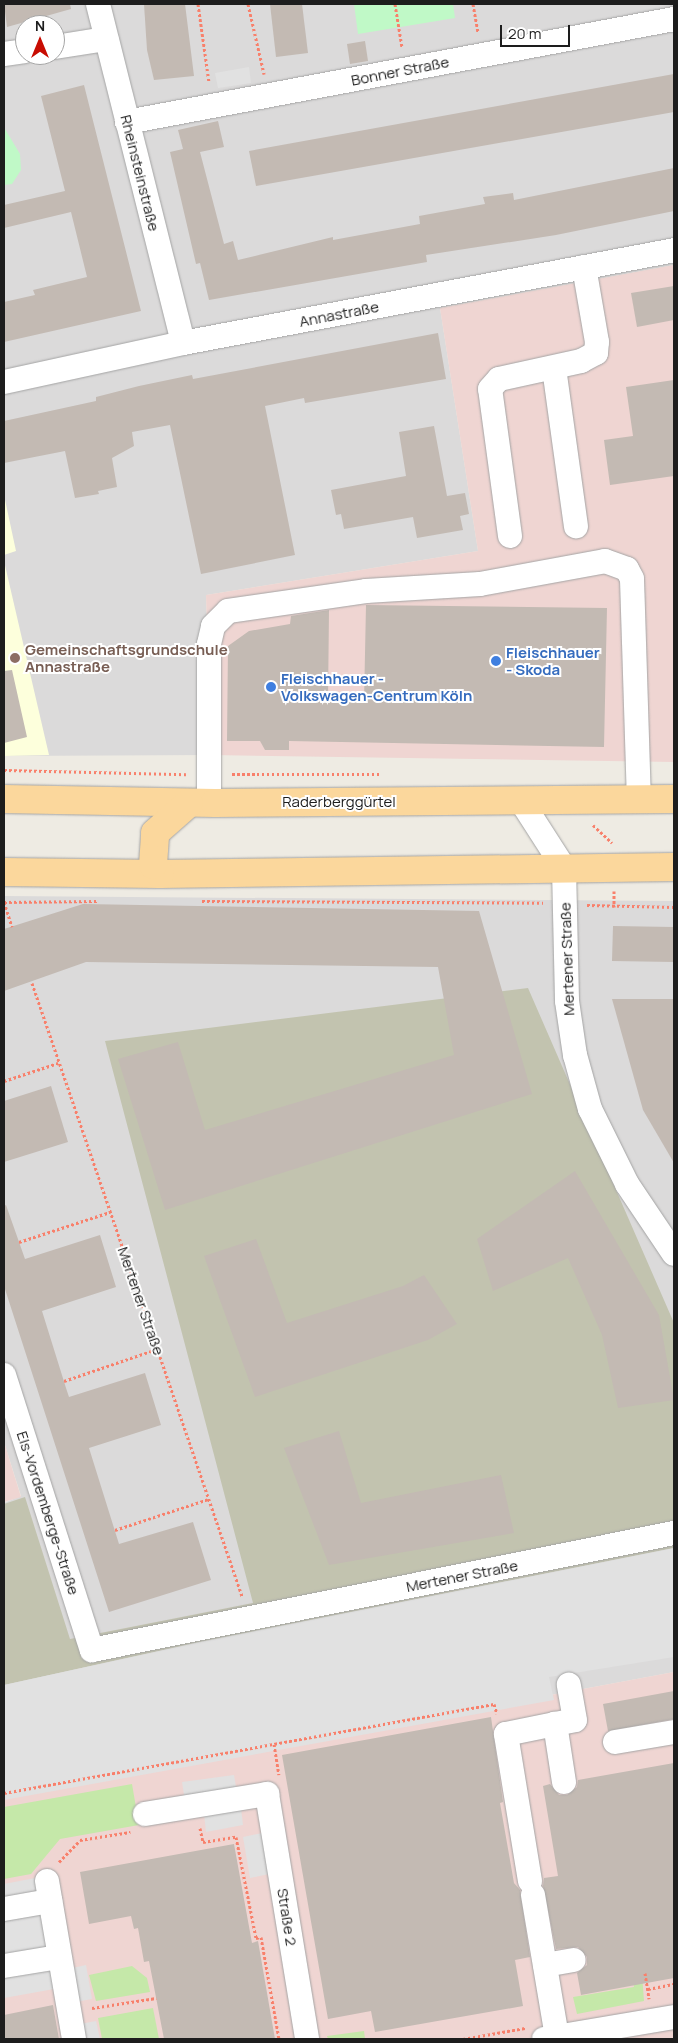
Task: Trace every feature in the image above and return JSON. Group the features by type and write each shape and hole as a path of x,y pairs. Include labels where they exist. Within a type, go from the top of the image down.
{"main road":[{"name":"Raderberggürtel","path":"4,799 199,803 674,799"},
{"path":"160,874 153,865 155,833 199,803"},
{"path":"4,872 160,874 674,867"}],"street":[{"name":"Rheinsteinstraße","path":"98,4 183,343"},
{"name":"Bonner Straße","path":"127,122 481,55 672,14"},
{"path":"65,45 106,39"},
{"name":"Annastraße","path":"4,382 183,343 674,250"},
{"path":"510,536 490,389 499,378 554,368 587,359 597,350 584,267"},
{"path":"554,368 576,526"},
{"path":"199,803 209,774 210,644 213,626 228,611 366,591 480,584 604,561 627,570 632,579 639,800"},
{"path":"521,801 564,868"},
{"name":"Mertener Straße","path":"564,868 567,1001 575,1055 590,1108 627,1184 674,1254"},
{"name":"Els-Vordemberge-Straße","path":"4,1375 92,1650"},
{"name":"Mertener Straße","path":"92,1650 674,1533"},
{"path":"568,1685 575,1720 506,1734 545,1965 552,2033 588,2036 674,2017"},
{"path":"555,1724 564,1782"},
{"path":"615,1742 674,1732"},
{"name":"Straße 2","path":"197,1805 267,1794 307,2039"},
{"path":"140,1823 197,1805"},
{"path":"4,1909 48,1891 74,2039"},
{"path":"4,1966 59,1957"},
{"path":"545,1965 574,1960"}],"path":[{"path":"198,4 212,106"},
{"path":"248,4 269,95"},
{"path":"395,4 405,70"},
{"path":"473,4 481,55"},
{"path":"4,770 209,774 386,774"},
{"path":"12,926 4,902 109,901"},
{"path":"198,901 565,903 614,907 674,907"},
{"name":"Mertener Straße","path":"32,983 250,1618"},
{"path":"4,1081 58,1062"},
{"path":"20,1242 110,1212"},
{"path":"64,1381 158,1349"},
{"path":"115,1530 209,1499"},
{"path":"4,1793 494,1704 497,1712"},
{"path":"274,1744 278,1770"},
{"path":"197,1805 203,1842 236,1837 256,1938 261,1937 279,2039"},
{"path":"48,1891 68,1850 80,1840 140,1823"},
{"path":"648,1989 674,1984"},
{"path":"69,2012 156,1998"},
{"path":"463,2039 552,2033"}],"shaded area":[{"path":"4,4 674,4 674,265 440,308 478,551 206,595 211,755 4,756"},
{"path":"249,67 251,83 218,88 215,73"},
{"path":"674,265 674,762 211,755 206,595 478,551 440,308"},
{"path":"4,495 16,551 4,555"},
{"name":"Gemeinschaftsgrundschule Annastraße","path":"4,561 49,755 4,756"},
{"path":"4,896 674,901 674,1672 4,1797 4,1503 21,1496 4,1442"},
{"path":"528,988 674,1323 674,1548 200,1642 4,1685 4,1504 25,1497 70,1639 253,1603 105,1041"},
{"path":"4,1442 21,1497 4,1502"},
{"path":"674,1548 674,1657 549,1677 554,1700 4,1800 4,1685 200,1642"},
{"path":"674,1672 674,2039 4,2039 4,1797"},
{"path":"234,1775 237,1793 185,1801 182,1782"},
{"path":"241,1808 243,1825 206,1832 204,1814"},
{"path":"262,1833 269,1874 250,1878 243,1837"},
{"path":"35,1878 54,1989 4,1998 4,1884"},
{"path":"86,1965 92,1999 75,2002 68,1969"},
{"path":"96,2021 100,2039 82,2039 80,2024"}],"green space":[{"path":"354,4 453,4 455,18 358,34"},
{"path":"5,129 20,154 21,170 12,184 4,185"},
{"path":"132,1784 139,1825 60,1839 31,1874 4,1879 4,1807"},
{"path":"132,1966 147,1978 150,1992 96,2001 89,1975"},
{"path":"642,1974 644,2001 577,2014 573,1997 634,1987 632,1975"},
{"path":"153,2008 159,2039 102,2039 98,2018"},
{"path":"364,2031 365,2039 328,2039 327,2036"}],"building":[{"path":"4,4 70,4 71,9 50,15 15,15 15,25 7,27"},
{"path":"144,4 185,4 194,76 154,80 147,50"},
{"path":"270,4 302,4 308,53 276,57"},
{"path":"365,41 368,61 350,64 347,44"},
{"path":"674,74 674,112 256,186 249,151"},
{"path":"84,85 141,311 4,342 4,302 35,295 33,290 87,277 71,212 4,228 4,205 65,191 41,96"},
{"path":"218,121 224,147 200,152 224,244 233,241 238,260 333,237 333,240 420,224 419,216 485,204 483,197 513,193 514,200 674,168 674,211 556,235 426,255 427,262 209,300 200,263 196,264 170,152 183,149 178,130"},
{"path":"674,286 674,320 637,327 631,293"},
{"path":"438,333 446,379 305,403 304,398 265,406 295,555 201,574 170,425 132,432 134,446 112,458 117,487 98,491 99,494 75,498 65,451 4,463 4,421 96,401 96,397 192,375 193,379"},
{"path":"674,380 674,476 610,485 604,440 633,436 626,387"},
{"path":"434,426 447,496 465,493 469,514 460,516 463,530 417,538 413,517 344,529 341,514 336,515 331,490 406,476 399,432"},
{"path":"366,605 607,608 604,747 289,741 289,750 265,750 260,741 227,741 228,646 249,631 290,624 291,616 329,610 328,701 364,702"},
{"path":"12,670 27,737 4,743 4,671"},
{"path":"83,904 479,911 532,1094 165,1210 118,1059 178,1042 205,1130 454,1055 438,967 86,962 4,991 4,929"},
{"path":"613,926 674,927 674,962 612,961"},
{"path":"612,999 674,999 674,1163 643,1110"},
{"path":"51,1086 68,1142 4,1162 4,1101"},
{"path":"575,1171 659,1315 674,1400 618,1408 602,1335 568,1258 493,1291 477,1239"},
{"path":"6,1205 25,1259 100,1235 116,1287 42,1311 66,1388 69,1397 145,1373 161,1425 89,1448 119,1544 193,1522 211,1580 109,1612 4,1286 4,1206"},
{"path":"256,1239 287,1323 403,1286 424,1275 457,1324 428,1340 255,1397 204,1256"},
{"path":"339,1431 361,1503 501,1475 514,1533 329,1565 284,1448"},
{"path":"674,1691 674,1719 608,1731 603,1704"},
{"path":"491,1717 503,1802 500,1803 514,1883 520,1890 530,1957 515,1960 523,2006 375,2032 371,2011 328,2019 282,1755"},
{"path":"674,1763 674,1978 581,1995 577,1973 587,1965 587,1957 578,1947 556,1949 543,1886 544,1878 558,1876 543,1786 550,1784 559,1795 567,1795 577,1787 578,1780"},
{"path":"234,1844 252,1943 258,1941 275,2039 164,2039 149,1961 144,1962 138,1928 134,1929 131,1916 89,1924 80,1872"},
{"path":"53,2005 59,2039 4,2039 4,2015"}],"place":[{"name":"Gemeinschaftsgrundschule Annastraße","path":"15,658"},
{"name":"Fleischhauer - Skoda","path":"496,661"},
{"name":"Fleischhauer - Volkswagen-Centrum Köln","path":"271,687"}]}
